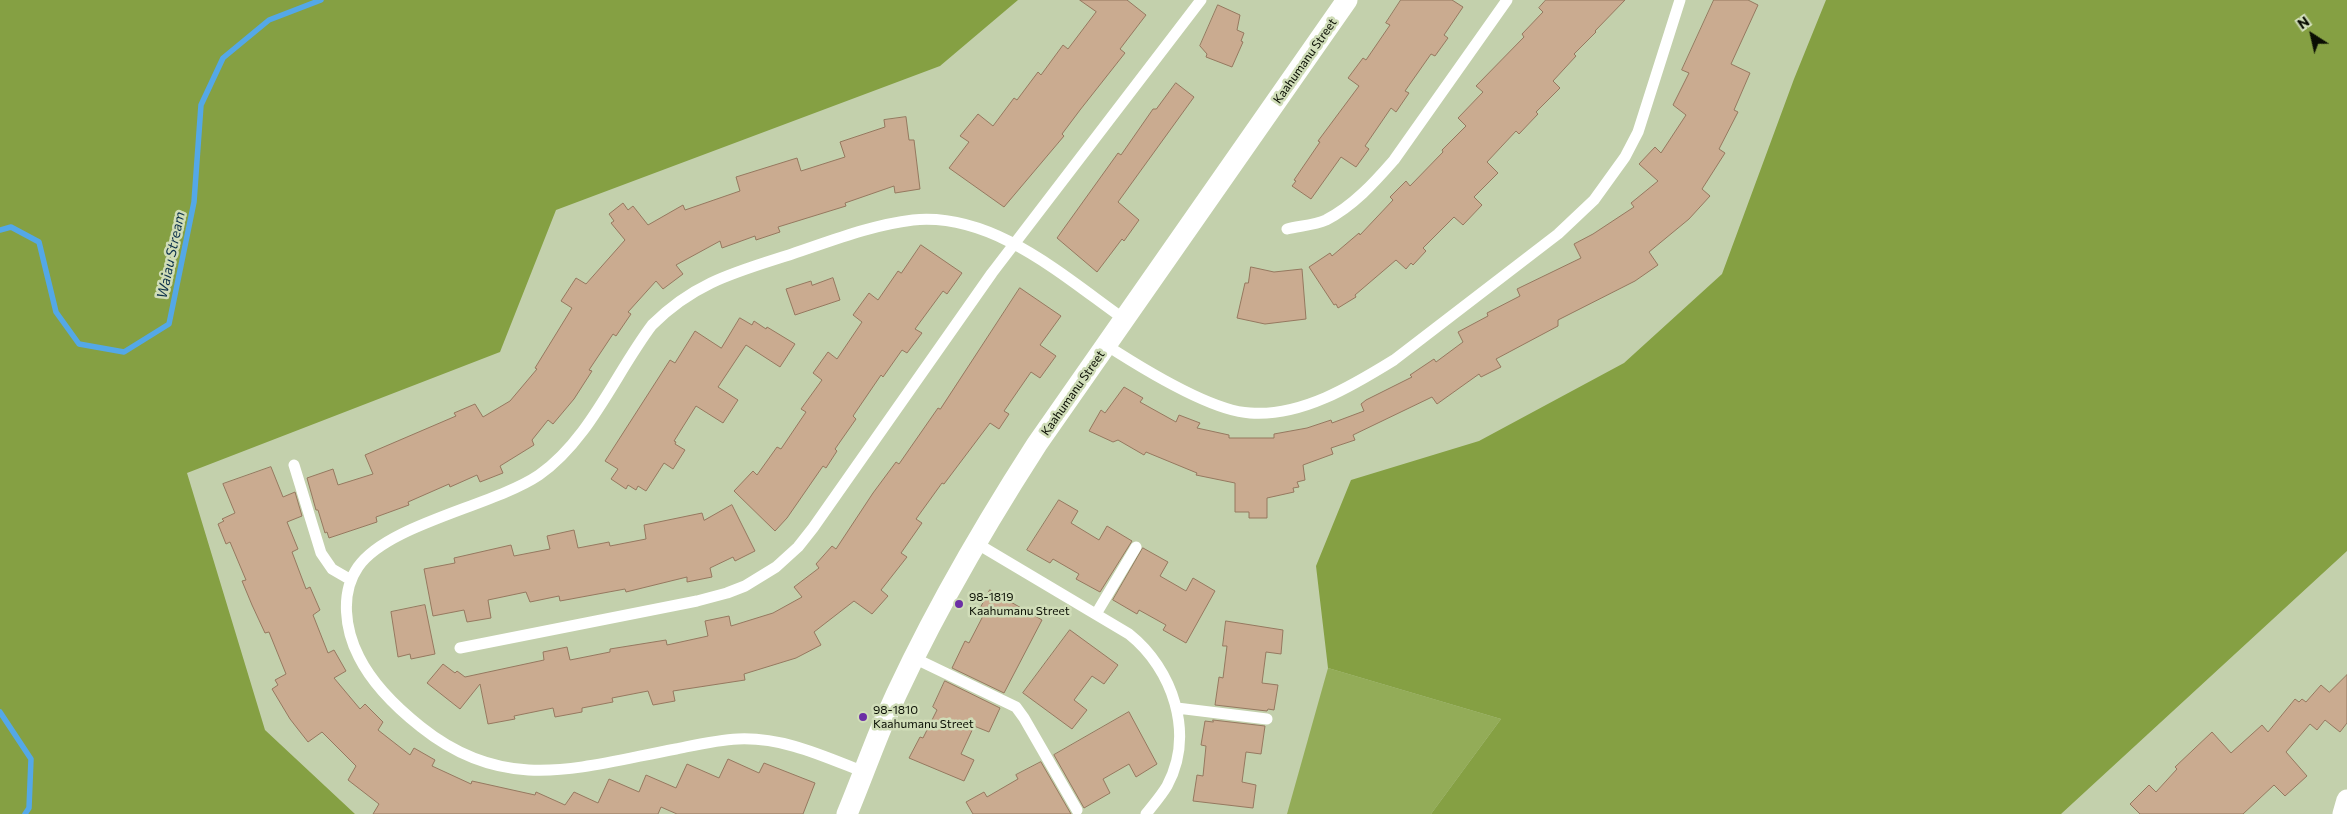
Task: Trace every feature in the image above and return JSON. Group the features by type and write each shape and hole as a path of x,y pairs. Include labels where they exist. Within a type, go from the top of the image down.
{"street":[{"name":"Kaahumanu Street","path":"847,814 882,726 914,658 976,543 1037,444 1347,0"},
{"path":"2343,814 2347,800"}],"lane":[{"path":"460,648 697,601 745,586 776,567 798,547 814,528 1015,243 1201,0"},
{"path":"1287,229 1324,220 1346,207 1380,176 1394,160 1507,0"},
{"path":"1106,345 1195,395 1230,410 1249,413 1268,413 1306,405 1374,372 1394,360 1558,234 1594,200 1624,157 1638,132 1680,0"},
{"path":"864,772 802,748 760,739 736,739 702,744 575,769 550,772 527,772 485,763 450,747 432,736 402,710 375,681 357,654 350,633 346,606 351,580 358,566 370,554 390,540 515,488 538,475 555,462 571,447 652,325 682,299 710,282 857,233 913,220 955,222 1015,243 1124,319"},
{"path":"294,465 321,553 332,569 351,580"},
{"path":"976,543 1129,634 1144,646 1163,674 1177,708 1179,731 1176,759 1166,786 1146,814"},
{"path":"1096,614 1136,547"},
{"path":"914,658 1016,708 1024,718 1077,810"},
{"path":"1177,708 1267,719"}],"green space":[{"path":"0,0 1018,0 940,66 556,210 500,352 187,473 265,730 355,814 0,814"},
{"path":"1826,0 2347,0 2347,551 2061,814 1431,814 1501,719 1328,668 1316,566 1351,480 1479,441 1624,363 1722,274 1794,79"},
{"path":"1328,668 1501,719 1431,814 1287,814"}],"building":[{"path":"1080,0 1127,0 1146,15 1120,49 1125,53 1062,134 1064,136 1004,207 949,168 969,142 960,136 978,114 993,126 1014,98 1017,100 1038,72 1041,75 1063,45 1068,49 1096,12"},
{"path":"1401,0 1452,0 1463,7 1444,35 1448,38 1435,56 1431,54 1405,91 1409,93 1396,112 1391,108 1365,146 1369,149 1356,167 1341,157 1311,199 1292,186 1296,181 1294,180 1320,142 1318,141 1359,86 1348,78 1363,58 1366,60 1390,25 1386,23"},
{"path":"1546,0 1625,0 1574,54 1576,56 1553,81 1560,88 1536,112 1538,114 1519,134 1516,131 1487,162 1498,173 1474,197 1482,205 1463,225 1454,217 1423,248 1426,251 1413,265 1411,263 1406,269 1396,260 1355,295 1356,297 1338,308 1336,304 1334,305 1309,267 1330,253 1332,256 1359,233 1360,235 1393,200 1390,197 1406,181 1410,186 1443,152 1442,150 1466,126 1458,118 1483,92 1476,86 1524,37 1522,34 1543,12 1539,8"},
{"path":"1714,0 1748,0 1758,5 1731,64 1750,73 1734,110 1738,112 1719,149 1725,153 1702,189 1710,196 1689,219 1649,252 1658,265 1635,281 1558,320 1558,326 1496,359 1501,367 1481,377 1479,374 1437,404 1432,397 1353,435 1355,440 1331,448 1333,454 1303,465 1305,480 1297,482 1299,487 1293,488 1294,492 1267,498 1267,518 1249,518 1249,512 1235,512 1235,483 1196,475 1197,473 1146,452 1144,455 1118,440 1113,442 1089,431 1101,410 1105,413 1124,387 1143,398 1140,402 1176,422 1179,415 1200,423 1197,428 1229,435 1229,438 1274,438 1274,434 1307,428 1331,420 1332,423 1364,411 1361,404 1366,400 1412,377 1410,375 1434,359 1436,362 1463,342 1458,332 1488,316 1487,313 1520,296 1517,289 1581,258 1574,244 1634,207 1631,203 1658,181 1639,164 1655,147 1661,153 1686,115 1673,105 1689,73 1682,70"},
{"path":"1218,5 1240,15 1237,30 1244,33 1241,41 1243,42 1232,67 1206,57 1207,54 1200,46"},
{"path":"1176,83 1194,97 1118,202 1139,220 1124,241 1122,239 1097,272 1057,238 1118,153 1121,155 1153,109 1156,109"},
{"path":"906,117 909,140 914,140 920,189 895,193 894,186 845,203 846,206 778,227 780,232 756,240 755,236 722,248 720,241 676,265 683,274 663,289 656,281 628,312 631,314 616,336 613,334 589,370 592,371 574,399 553,424 548,420 532,440 534,445 500,466 503,473 480,482 477,475 450,487 449,484 408,502 409,505 376,517 377,522 329,538 327,532 325,533 307,478 333,469 338,485 373,474 365,455 456,416 454,413 475,404 483,417 510,401 537,369 535,368 572,308 561,301 576,278 586,284 625,240 611,223 614,221 609,214 623,203 628,210 633,206 648,225 683,205 685,210 740,191 736,177 797,158 801,171 845,157 840,142 885,127 884,120"},
{"path":"921,245 962,273 947,294 943,291 915,329 922,333 907,353 902,350 883,377 881,375 853,416 856,419 835,449 837,451 826,468 823,466 787,518 775,531 734,491 753,471 757,475 777,447 781,449 806,412 801,409 822,380 813,373 828,352 837,359 862,322 853,315 869,293 878,300 898,271 901,273"},
{"path":"1251,267 1274,272 1302,269 1306,319 1265,324 1237,318 1245,283 1248,283"},
{"path":"833,278 840,300 795,315 786,289 811,281 812,285"},
{"path":"1020,288 1061,316 1040,345 1056,356 1040,378 1031,372 1004,411 1009,414 999,429 990,423 916,519 922,523 901,553 907,557 881,590 888,596 872,614 854,601 814,632 821,645 796,658 744,674 745,680 673,691 675,701 653,705 648,691 612,698 613,702 582,708 582,712 555,717 553,708 514,716 515,719 488,724 480,684 460,709 427,683 443,664 455,673 457,671 465,677 544,660 543,652 567,647 570,660 610,652 610,649 666,640 667,645 708,636 705,621 729,616 731,626 773,613 802,597 794,587 819,568 816,564 832,546 836,549 896,462 899,464 938,408 940,409"},
{"path":"740,318 752,325 754,321 766,329 767,327 795,344 780,367 746,345 718,387 738,400 723,423 696,406 674,441 676,442 675,444 685,450 673,469 664,463 646,491 638,486 636,490 628,485 626,489 611,479 618,469 605,461 670,360 675,363 695,331 721,348"},
{"path":"271,467 283,497 295,492 302,516 287,522 298,549 292,552 306,589 310,587 320,610 313,615 328,653 334,650 346,671 334,678 360,709 365,704 383,722 378,730 410,755 414,748 435,760 432,766 471,784 472,781 535,795 536,792 565,805 574,792 598,803 609,779 639,792 646,775 676,788 687,764 719,778 728,759 759,773 764,763 815,783 803,814 677,814 661,807 658,814 373,814 379,804 348,780 356,766 322,732 308,742 290,719 272,689 278,685 275,680 286,674 269,632 265,633 252,605 242,581 246,580 230,542 226,544 218,524 224,521 222,519 235,513 223,484"},
{"path":"1059,500 1078,511 1071,523 1099,540 1107,526 1132,541 1100,592 1076,579 1079,574 1053,559 1050,563 1027,550"},
{"path":"732,505 755,551 735,561 733,557 710,568 712,577 687,582 687,577 626,592 625,589 560,601 559,596 530,602 526,592 488,600 491,618 467,622 464,610 433,616 424,569 455,563 454,558 511,545 514,556 550,549 547,536 574,530 578,548 609,542 610,546 646,539 644,525 702,513 704,520"},
{"path":"1143,548 1168,562 1160,576 1186,591 1193,578 1215,591 1186,643 1163,630 1166,625 1139,610 1137,614 1113,600"},
{"path":"990,590 1042,620 1004,693 952,668 965,641 969,643 983,616 978,613"},
{"path":"425,605 435,654 411,659 410,654 398,657 391,612"},
{"path":"1226,621 1283,630 1281,654 1266,652 1262,683 1278,685 1274,710 1268,709 1267,711 1215,705 1219,677 1223,678 1227,646 1223,646"},
{"path":"1070,630 1118,665 1104,684 1092,676 1074,700 1087,710 1072,729 1023,693"},
{"path":"2347,675 2347,723 2340,732 2325,720 2317,730 2310,724 2286,752 2307,776 2285,796 2274,785 2243,814 2140,814 2130,804 2149,785 2156,792 2177,769 2175,767 2212,732 2231,753 2262,725 2268,732 2295,699 2299,702 2302,699 2306,702 2321,685 2329,692"},
{"path":"945,681 1000,708 989,732 974,726 961,754 974,760 964,781 909,758 920,737 923,738 937,710 933,707"},
{"path":"1129,712 1157,764 1136,777 1129,764 1103,779 1110,793 1084,808 1054,755"},
{"path":"1213,720 1265,726 1261,754 1246,752 1242,782 1256,785 1253,808 1193,801 1197,775 1203,776 1206,746 1201,745 1205,721 1213,722"},
{"path":"1041,762 1071,814 973,814 966,802 984,792 987,797 1018,779 1016,775"}],"waterway":[{"name":"Waiau Stream","path":"0,230 11,227 39,242 56,312 79,344 124,352 169,324 194,202 201,105 223,58 269,20 321,0"},
{"name":"Waiau Stream","path":"0,712 31,759 29,808 25,814"}],"place":[{"name":"98-1819 Kaahumanu Street","path":"959,604"},
{"name":"98-1810 Kaahumanu Street","path":"863,717"}]}
